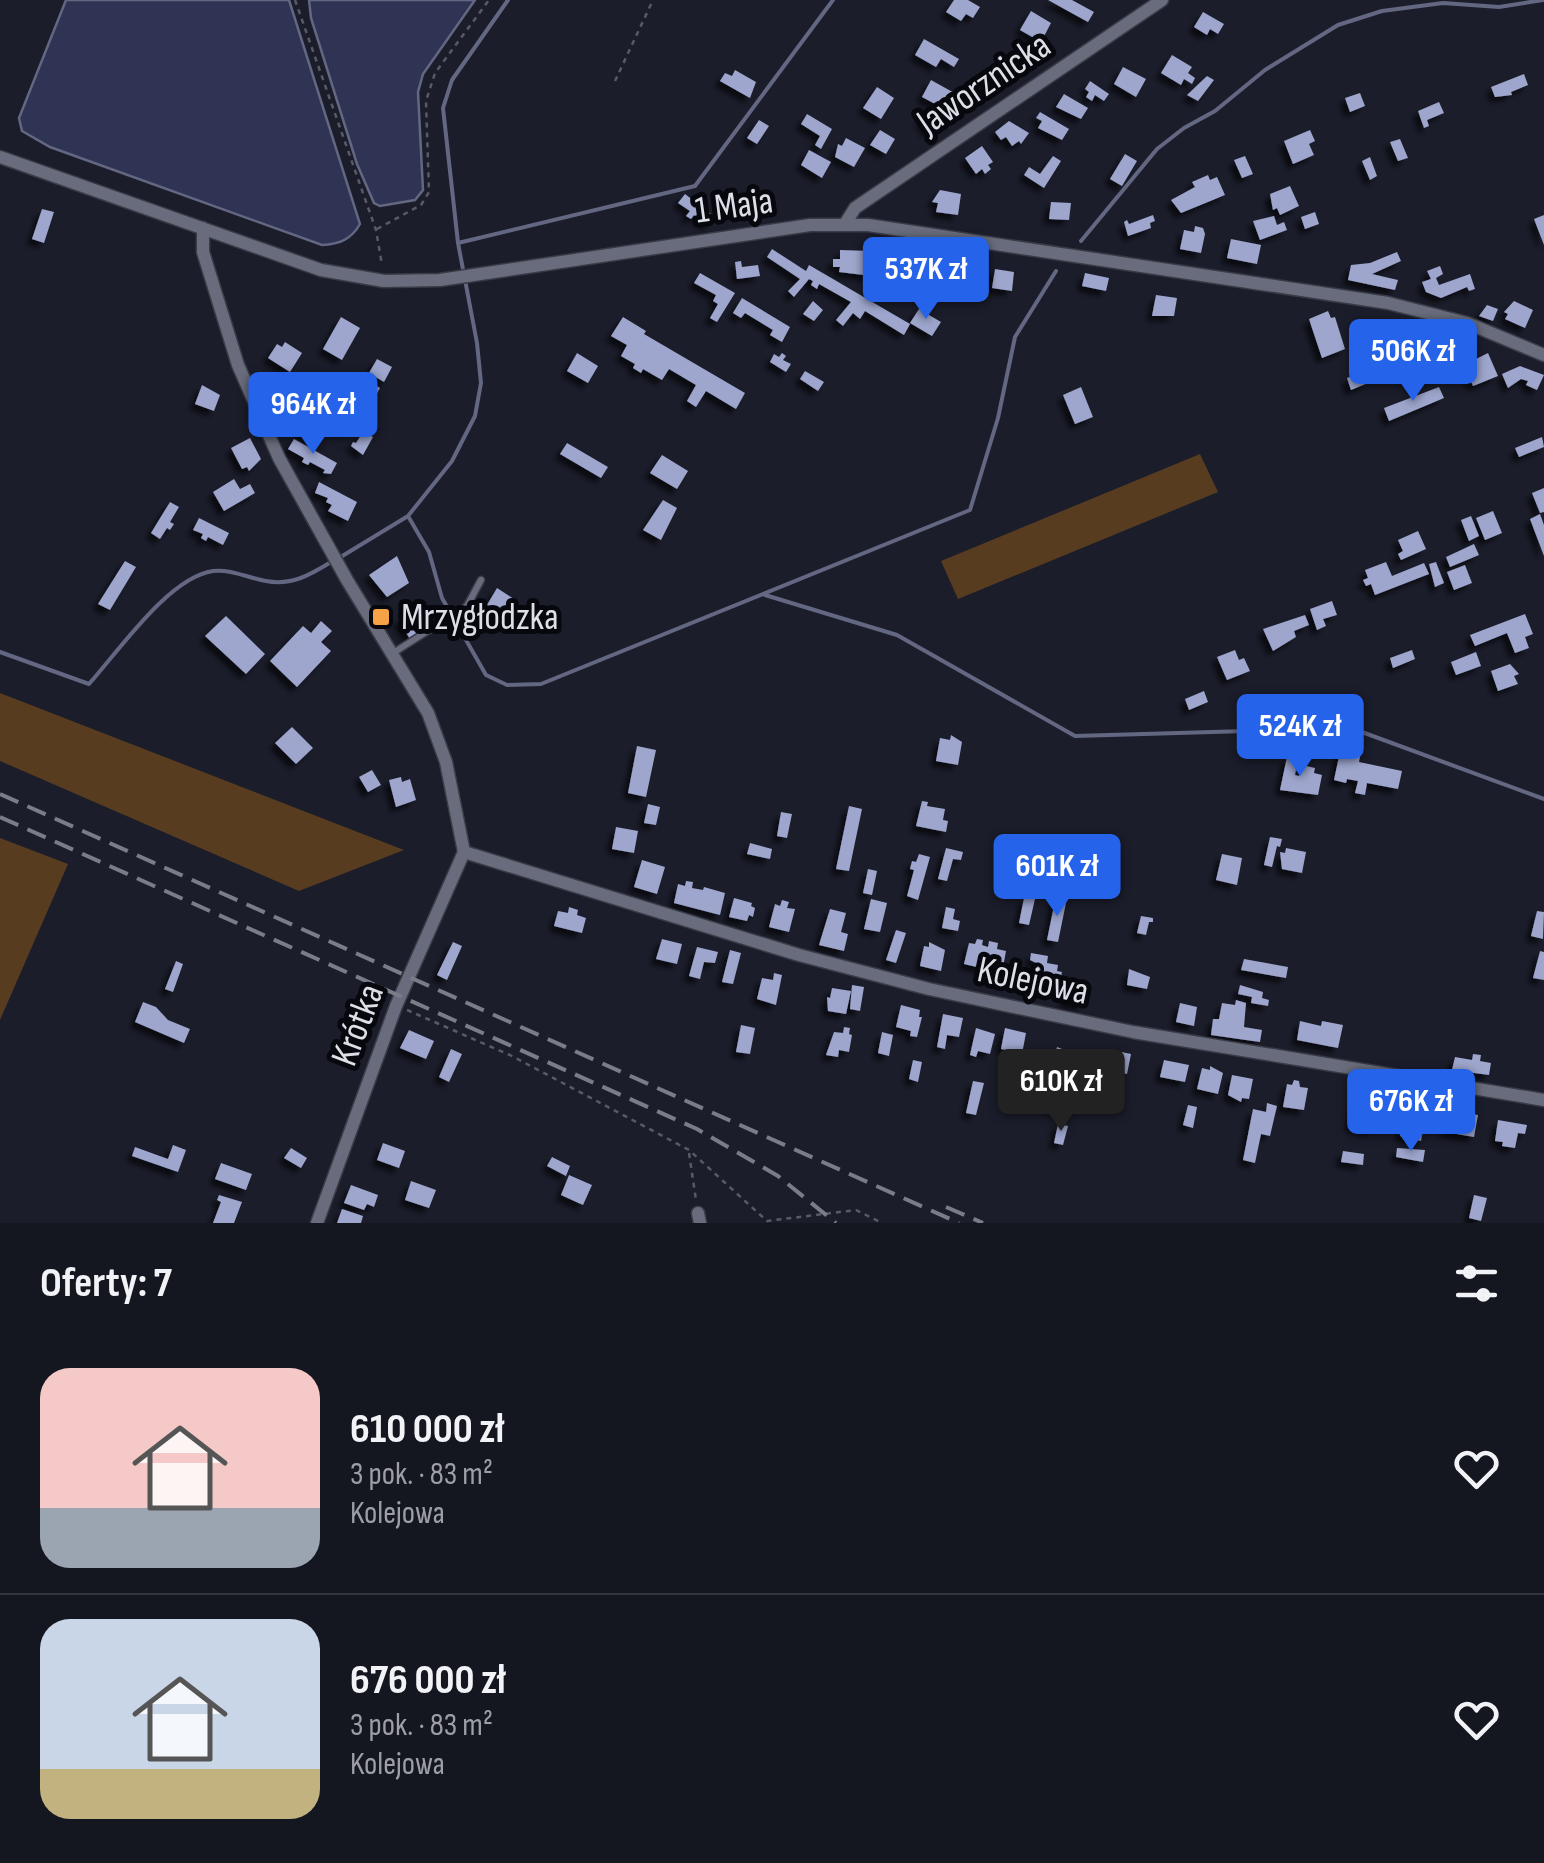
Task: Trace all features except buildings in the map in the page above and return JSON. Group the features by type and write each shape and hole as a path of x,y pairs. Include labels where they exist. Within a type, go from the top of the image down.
{"street":[{"name":"Jaworznicka","path":"846,224 854,208 1162,0"},
{"name":"1 Maja","path":"0,157 321,270 384,281 440,280 810,225 846,224 905,229 1388,303 1468,323 1544,355"},
{"path":"204,228 203,252 248,391 279,458 329,548 428,713 441,745 464,852"},
{"name":"Krótka","path":"318,1223 396,1006 464,852"},
{"name":"Kolejowa","path":"464,852 781,950 945,993 1133,1032 1544,1100"}],"lane":[{"path":"392,654 473,599 481,580"}],"path":[{"path":"295,0 376,230 384,281"},
{"path":"297,7 302,0"},
{"path":"376,230 421,205 429,192 426,100 436,73 489,0"},
{"path":"616,81 654,0"},
{"path":"396,1006 510,1054 689,1150 767,1221 856,1210 882,1223"},
{"path":"689,1150 699,1218"}],"shaded area":[{"path":"1200,454 1218,492 958,599 941,561"},
{"path":"0,693 404,850 299,891 0,761"},
{"path":"0,838 68,864 0,1020"}],"water":[{"path":"66,0 289,0 360,224 353,234 334,244 322,245 50,147 22,131 19,118"},
{"path":"309,0 475,0 423,74 418,92 423,190 415,200 380,206 374,203 357,164 311,18"}],"waterway":[{"path":"339,558 408,516 452,461 475,416 481,383 477,343 458,243 443,108 452,80 508,0"},
{"path":"458,243 695,186 833,0"},
{"path":"1081,241 1157,149 1215,111 1265,70 1338,25 1382,11 1443,3 1499,7 1543,0"},
{"path":"408,516 429,552 442,598 486,675 507,685 541,684 970,510 998,418 1015,337 1056,271"},
{"path":"0,652 89,684 162,601 196,576 220,571 284,582 331,562"},
{"path":"765,595 897,635 1075,736 1351,728 1544,799"}],"railway":[{"path":"0,794 959,1223"},
{"path":"0,817 697,1129 778,1176 836,1223"},
{"path":"946,1207 983,1223"}],"place":[{"name":"Mrzygłodzka","path":"381,617"}]}
